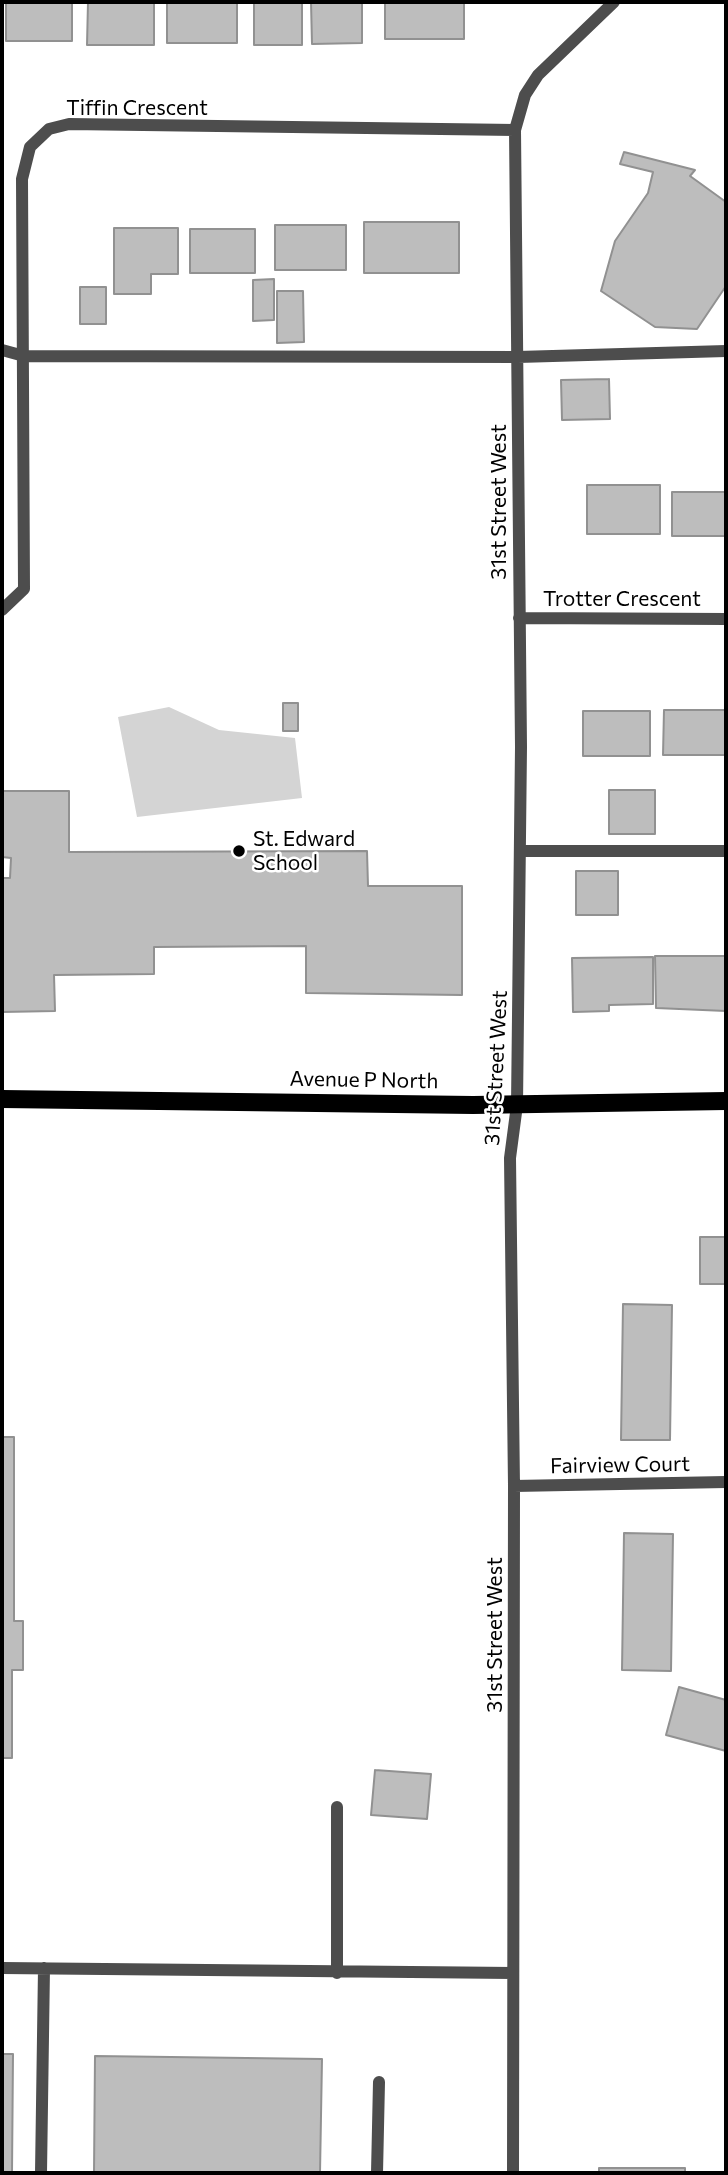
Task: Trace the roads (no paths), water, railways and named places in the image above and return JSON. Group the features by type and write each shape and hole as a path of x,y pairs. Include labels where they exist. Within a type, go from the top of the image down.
{"main road":[{"name":"Avenue P North","path":"2,1099 517,1105 726,1101"}],"street":[{"name":"31st Street West","path":"513,2173 514,1486 510,1158 517,1105 520,851 515,130 524,95 538,75 614,2"},
{"name":"Tiffin Crescent","path":"2,610 24,589 22,179 30,147 49,129 69,124 515,130"},
{"path":"2,350 24,356 518,357 726,351"},
{"name":"Trotter Crescent","path":"519,618 726,619"},
{"path":"520,851 726,851"},
{"name":"Fairview Court","path":"514,1486 726,1482"},
{"path":"337,1807 337,1973"},
{"path":"2,1968 513,1973"},
{"path":"41,2173 44,1968"},
{"path":"376,2173 379,2082"}],"place":[{"name":"St. Edward School","path":"239,851"}]}
